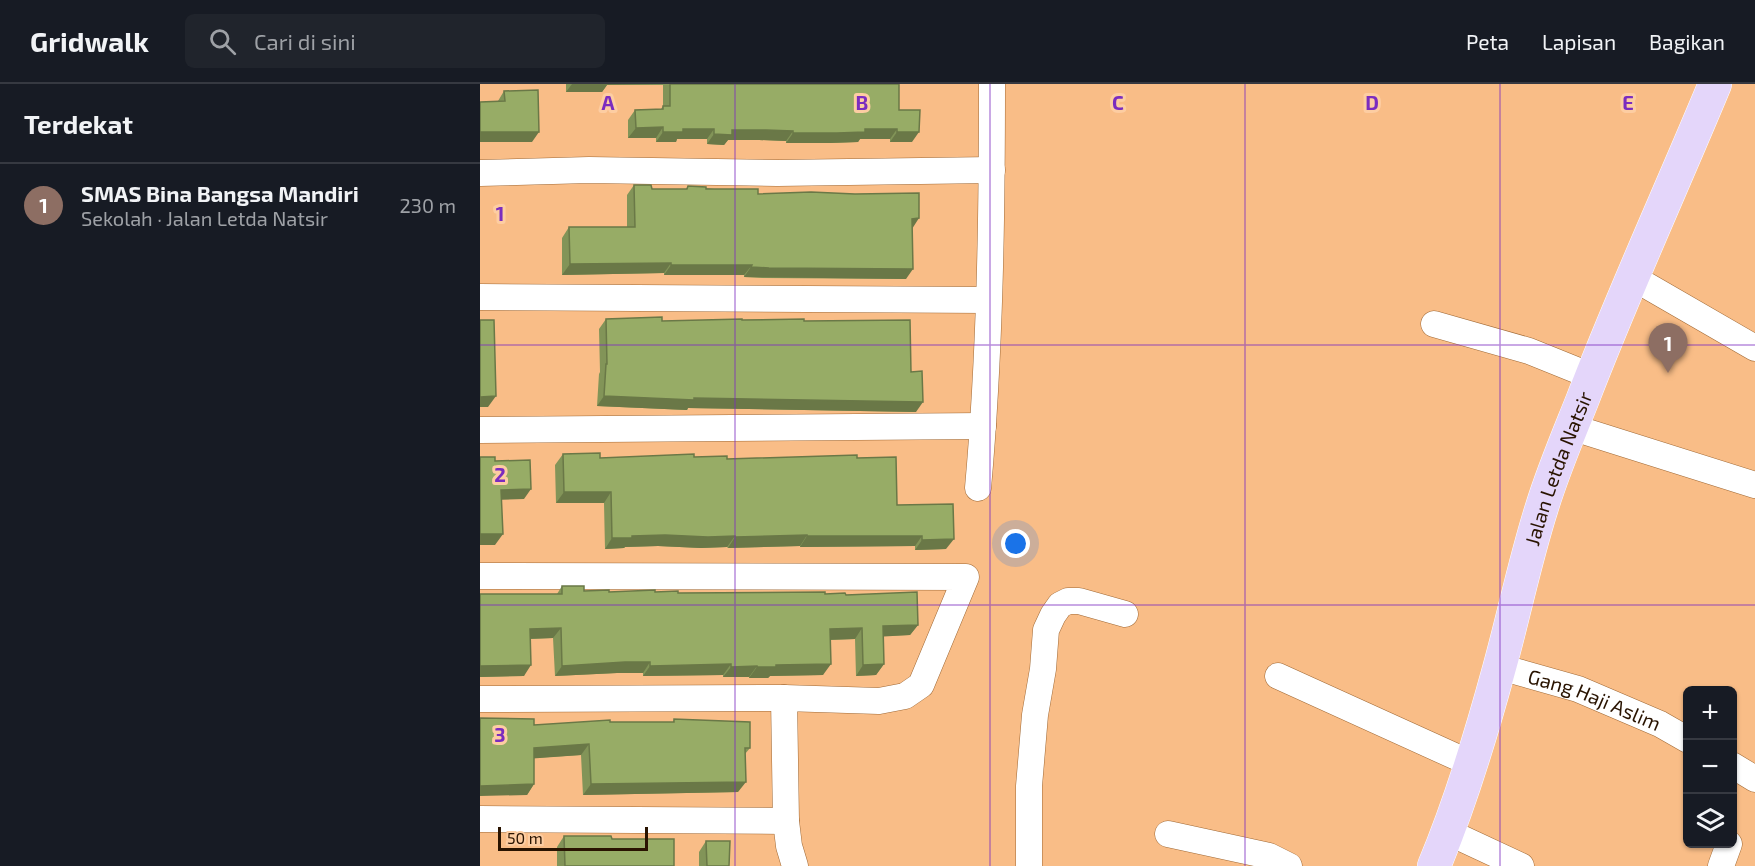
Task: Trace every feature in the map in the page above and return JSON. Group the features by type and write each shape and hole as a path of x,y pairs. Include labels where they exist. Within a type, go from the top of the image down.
{"main road":[{"name":"Jalan Letda Natsir","path":"1434,866 1472,764 1542,506 1591,376 1716,84"}],"street":[{"path":"978,488 988,300 992,84"},
{"path":"480,173 589,170 777,173 992,170"},
{"path":"1632,277 1755,348"},
{"path":"480,297 988,300"},
{"path":"1434,324 1530,351 1591,376"},
{"path":"480,430 983,426"},
{"path":"1571,427 1755,486"},
{"path":"480,576 966,577 921,685 905,696 879,701 784,698 480,699"},
{"path":"1029,866 1029,786 1046,630 1060,605 1068,601 1079,601 1125,614"},
{"name":"Gang Haji Aslim","path":"1500,667 1578,689 1660,724 1683,737"},
{"path":"1278,676 1472,764"},
{"path":"784,698 786,821 789,846 795,866"},
{"path":"1737,768 1755,778"},
{"path":"480,819 786,821"},
{"path":"1448,832 1521,866"},
{"path":"1168,834 1269,856 1289,866"},
{"path":"1721,866 1728,848"}],"building":[{"path":"670,84 899,84 899,110 920,110 919,132 897,132 897,129 865,129 865,132 837,133 732,130 732,135 714,134 714,129 683,129 683,132 663,132 663,127 636,128 635,110 663,109 663,106 670,106"},
{"path":"538,90 539,132 480,132 480,102 505,101 504,91"},
{"path":"634,185 651,185 652,189 687,189 688,186 706,187 706,189 758,189 758,194 919,193 919,218 912,219 913,269 769,268 751,267 752,265 671,265 671,263 570,264 569,227 635,227"},
{"path":"662,317 662,321 910,320 911,372 922,371 923,402 694,398 694,400 604,396 607,364 606,319"},
{"path":"480,320 494,320 496,396 480,397"},
{"path":"600,453 600,458 694,454 694,457 727,456 727,459 857,455 857,458 896,457 897,505 953,504 954,539 922,540 922,536 807,535 708,537 665,535 612,538 611,492 564,492 563,454"},
{"path":"480,457 495,457 495,461 530,460 531,489 501,490 503,534 480,534"},
{"path":"562,586 584,586 584,591 609,590 609,592 655,590 655,592 678,591 678,593 825,592 825,594 845,593 846,595 917,592 918,625 883,626 884,664 863,665 862,628 830,629 831,664 731,667 731,664 650,666 650,662 625,662 562,666 561,628 530,629 531,665 480,666 480,594 562,594"},
{"path":"480,718 534,719 534,725 610,720 610,722 674,722 674,719 750,722 750,748 745,748 746,782 591,784 589,744 534,748 534,784 480,786"},
{"path":"564,836 674,839 674,866 565,866"},
{"path":"706,841 730,841 729,866 707,866"}],"place":[{"name":"SMAS Bina Bangsa Mandiri","path":"1668,373"}]}
